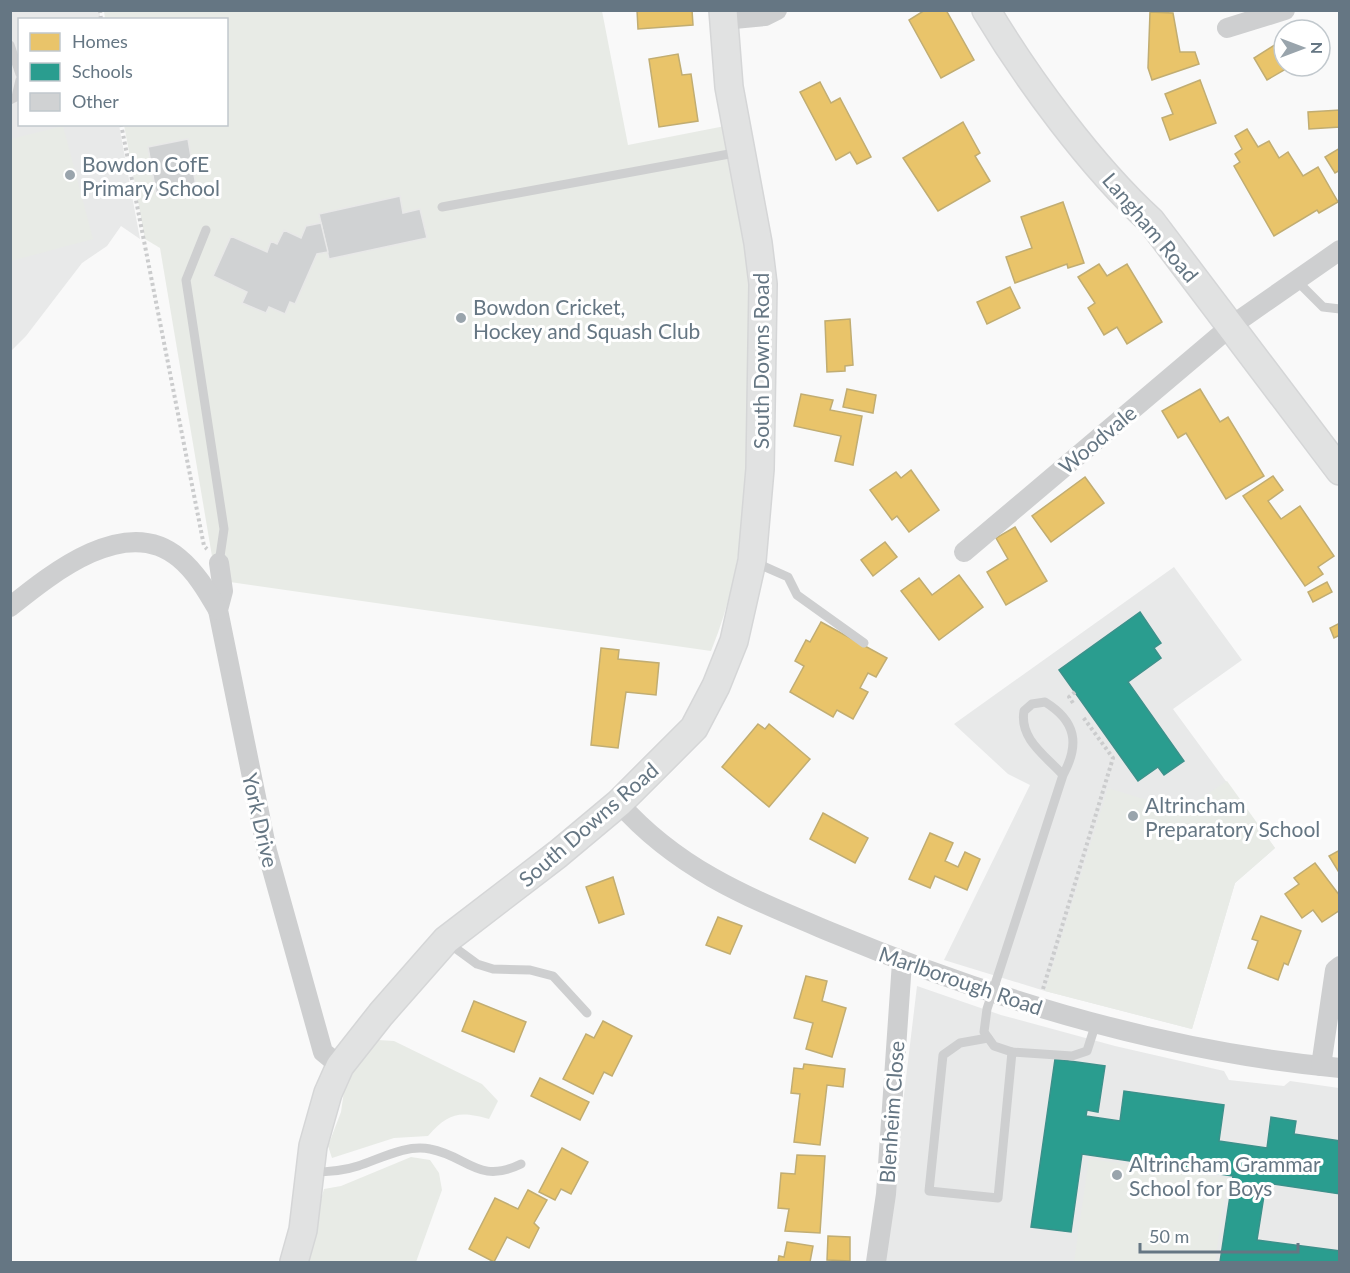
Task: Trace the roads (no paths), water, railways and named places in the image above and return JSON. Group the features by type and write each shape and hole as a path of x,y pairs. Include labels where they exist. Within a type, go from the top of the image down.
{"main road":[{"name":"Langham Road","path":"986,10 1012,53 1071,130 1124,196 1151,220 1340,471"},
{"name":"South Downs Road","path":"294,1263 303,1230 309,1173 328,1094 340,1066 381,1014 446,940 558,854 619,803 694,728 716,686 734,641 752,561 760,469 763,284 729,87 723,15"}],"street":[{"path":"723,15 765,16 777,10"},
{"path":"1227,28 1285,10"},
{"name":"Woodvale","path":"964,552 1231,326 1340,250"},
{"path":"10,607 50,575 84,554 111,546 143,543 178,556 196,575 218,610"},
{"name":"York Drive","path":"219,563 223,591 218,610 267,851 323,1052 340,1066"},
{"name":"Marlborough Road","path":"619,803 644,832 685,862 753,899 902,962 993,993 1096,1023 1233,1054 1330,1067"},
{"name":"Blenheim Close","path":"876,1263 886,1194 902,962"},
{"path":"1330,1067 1335,970 1340,966"}],"lane":[{"path":"11,50 18,69"},
{"path":"10,100 16,97 18,88"},
{"path":"442,207 742,152"},
{"path":"206,230 186,280 224,529 219,563"},
{"path":"1296,280 1323,307 1340,309"},
{"path":"752,561 788,577 797,596 864,643"},
{"path":"1063,775 1028,738 1022,724 1024,711 1032,704 1045,702 1058,710 1067,722 1075,742 1073,756 1063,775 993,993 984,1032 994,1046 1012,1052 1072,1056 1086,1051 1096,1023"},
{"path":"446,940 477,964 493,969 530,969 553,976 587,1013"},
{"path":"988,1038 960,1043 943,1055 929,1191 998,1198 1012,1052"},
{"path":"309,1173 356,1167 413,1149 429,1148 482,1172 493,1173 521,1164"}],"place":[{"name":"Bowdon CofE Primary School","path":"70,175"},
{"name":"Bowdon Cricket, Hockey and Squash Club","path":"461,318"},
{"name":"Altrincham Preparatory School","path":"1133,816"},
{"name":"Altrincham Grammar School for Boys","path":"1117,1175"}]}
